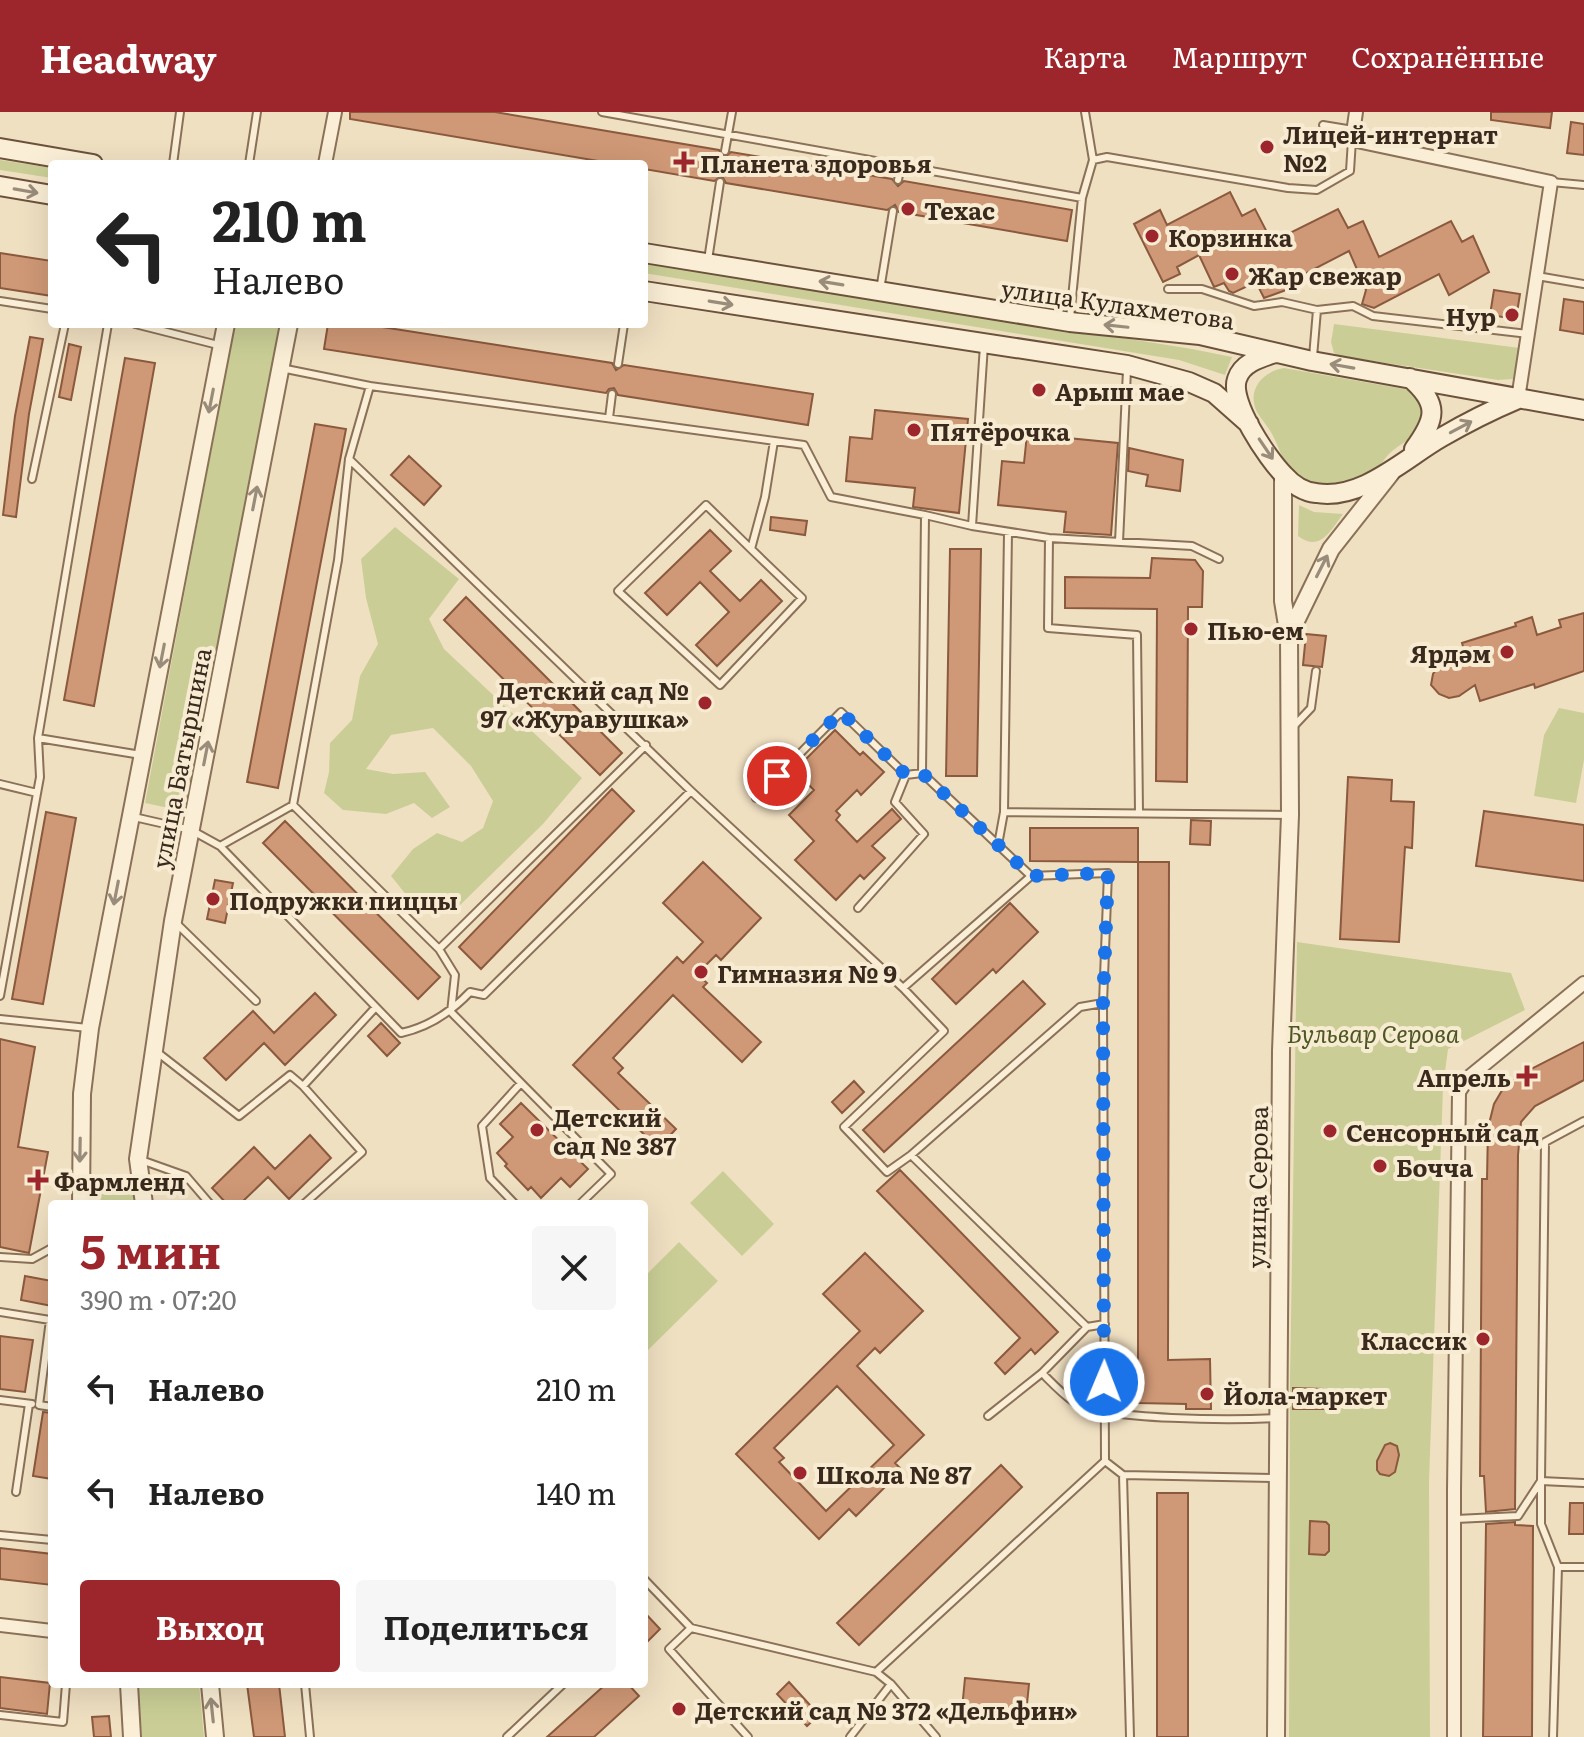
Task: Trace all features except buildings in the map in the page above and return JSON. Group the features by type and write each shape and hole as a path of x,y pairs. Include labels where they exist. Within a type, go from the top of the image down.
{"main road":[{"path":"0,148 70,160"},
{"path":"0,186 48,194"},
{"name":"улица Кулахметова","path":"648,254 1070,322 1200,335 1312,361 1584,410"},
{"path":"648,292 1127,365 1189,382 1214,393 1249,424"},
{"path":"1275,353 1255,360 1238,376 1235,394 1249,424 1283,475 1298,486 1316,493 1342,492 1400,464 1484,414 1518,399"},
{"path":"1400,464 1425,435 1431,421 1432,405 1425,392 1410,378"}],"street":[{"path":"326,160 335,112"},
{"path":"1356,112 1353,135 1551,182 1518,399"},
{"name":"улица Батыршина","path":"81,1200 82,1094 90,1028 225,328"},
{"name":"улица Батыршина","path":"143,1200 138,1159 173,921 288,328"},
{"name":"улица Серова","path":"1289,637 1331,549 1362,506 1400,464"},
{"name":"улица Серова","path":"1276,1737 1281,1051 1290,815 1289,637 1283,601 1283,475"},
{"path":"1454,1737 1459,1092 1584,983"},
{"path":"0,1625 48,1631"},
{"path":"129,1688 132,1737"},
{"path":"210,1688 215,1737"}],"lane":[{"path":"174,160 180,112"},
{"path":"250,160 257,112"},
{"path":"602,112 1082,198"},
{"path":"725,151 732,112"},
{"path":"1070,322 1082,198 1093,160 1085,112"},
{"path":"1093,160 1107,157 1288,188 1317,190 1350,171 1353,135 1323,125"},
{"path":"898,180 901,165"},
{"path":"708,264 720,182"},
{"path":"1551,182 1584,185"},
{"path":"880,291 893,211"},
{"path":"1537,276 1584,284"},
{"path":"1168,289 1202,289 1254,306 1282,302 1317,310 1353,306 1373,316 1528,334"},
{"path":"0,301 48,308"},
{"path":"1312,361 1317,310"},
{"path":"32,479 64,328"},
{"path":"0,996 40,777 38,738 107,328"},
{"path":"151,328 222,346"},
{"path":"618,364 623,328"},
{"path":"972,526 985,344"},
{"path":"1119,542 1127,365"},
{"path":"281,368 370,386 804,445 831,497 972,526 1049,538 1192,546 1219,559"},
{"path":"293,805 338,560 349,459 370,386"},
{"path":"609,418 612,394"},
{"path":"751,549 765,497 774,441"},
{"path":"349,459 691,791 903,988 944,1031 844,1127 887,1172 911,1155 1080,1007 1103,1003"},
{"path":"706,505 751,549 802,598 720,685 618,591 706,505"},
{"path":"925,515 922,773 1031,876"},
{"path":"998,845 1004,812 1008,532"},
{"path":"1049,538 1048,628 1137,635 1139,813"},
{"path":"1289,731 1311,708 1316,671"},
{"path":"756,798 841,712 906,775"},
{"path":"38,738 143,755"},
{"path":"439,949 646,745"},
{"path":"906,775 922,773"},
{"path":"858,908 924,834 895,802 906,775"},
{"path":"0,784 37,793"},
{"path":"131,816 191,830 220,846 401,1033 451,1012 470,992 484,995 691,791"},
{"path":"220,846 293,805"},
{"path":"293,805 439,949 455,975 451,1012"},
{"path":"1004,812 1290,815"},
{"path":"876,1672 1105,1461 1103,1003 1108,873 1031,876 903,988"},
{"path":"173,921 256,1001"},
{"path":"303,1086 375,1008"},
{"path":"451,1012 611,1174 584,1200"},
{"path":"0,1019 90,1028"},
{"path":"154,1049 239,1116 290,1075 303,1086 362,1152 308,1200"},
{"path":"511,1200 490,1178 482,1126 521,1083"},
{"path":"1553,1737 1558,1567 1541,1524 1545,1142 1584,1121"},
{"path":"911,1155 1087,1327"},
{"path":"138,1159 186,1176 207,1200"},
{"path":"0,1257 32,1259 48,1250"},
{"path":"0,1312 48,1320"},
{"path":"988,1416 1042,1373 1087,1327 1105,1324"},
{"path":"39,1405 48,1335"},
{"path":"1042,1373 1075,1403 1103,1411 1218,1420 1279,1418"},
{"path":"0,1400 48,1406"},
{"path":"16,1492 29,1404"},
{"path":"1105,1461 1123,1475 1278,1478"},
{"path":"1123,1475 1130,1737"},
{"path":"1456,1519 1518,1516 1541,1481"},
{"path":"1541,1481 1584,1483"},
{"path":"0,1535 48,1540"},
{"path":"1558,1567 1584,1567"},
{"path":"648,1583 691,1628 876,1672 891,1684 936,1737"},
{"path":"691,1628 669,1649 748,1737"},
{"path":"850,1737 891,1684"},
{"path":"0,1715 63,1722 66,1688"},
{"path":"305,1688 310,1737"},
{"path":"507,1737 559,1688"}],"green space":[{"path":"0,160 48,167 48,177 0,170"},
{"path":"648,262 1232,357 1225,375 1179,360 648,274"},
{"path":"1334,324 1520,348 1513,379 1498,380 1340,356 1334,353 1331,342"},
{"path":"234,328 279,328 188,812 145,803"},
{"path":"1284,368 1410,390 1426,410 1423,421 1412,438 1358,480 1332,486 1307,482 1287,466 1254,404 1255,389 1263,377"},
{"path":"1299,505 1314,512 1343,514 1319,541 1306,541 1298,536"},
{"path":"395,527 459,579 429,619 444,649 582,778 543,824 456,909 416,907 391,876 413,849 437,833 462,842 483,828 493,801 471,766 433,728 391,735 366,769 393,774 425,772 450,807 432,818 414,803 386,814 343,810 324,793 329,772 330,743 352,720 360,676 378,644 366,598 361,559"},
{"path":"1559,708 1584,713 1584,760 1576,803 1534,796 1544,735"},
{"name":"Бульвар Серова","path":"1297,942 1511,973 1525,1010 1448,1049 1443,1087 1429,1482 1430,1737 1289,1737 1290,1381"},
{"path":"723,1171 774,1224 742,1256 690,1203"},
{"path":"130,1177 133,1200 101,1200 99,1180"},
{"path":"679,1242 718,1281 648,1350 648,1273"},
{"path":"136,1688 199,1688 204,1737 142,1737"}],"place":[{"name":"Лицей-интернат №2","path":"1267,147"},
{"name":"Планета здоровья","path":"684,162"},
{"name":"Техас","path":"908,209"},
{"name":"Корзинка","path":"1152,236"},
{"name":"Жар свежар","path":"1232,274"},
{"name":"Нур","path":"1512,315"},
{"name":"Арыш мае","path":"1039,390"},
{"name":"Пятёрочка","path":"914,430"},
{"name":"Пью-ем","path":"1191,629"},
{"name":"Ярдәм","path":"1507,652"},
{"name":"Детский сад № 97 «Журавушка»","path":"705,703"},
{"name":"Подружки пиццы","path":"213,899"},
{"name":"Гимназия № 9","path":"701,972"},
{"name":"Апрель","path":"1527,1076"},
{"name":"Детский сад № 387","path":"537,1130"},
{"name":"Сенсорный сад","path":"1330,1131"},
{"name":"Бочча","path":"1380,1166"},
{"name":"Фармленд","path":"38,1180"},
{"name":"Классик","path":"1483,1339"},
{"name":"Йола-маркет","path":"1207,1394"},
{"name":"Школа № 87","path":"800,1473"},
{"name":"Детский сад № 372 «Дельфин»","path":"679,1709"}],"route":[{"path":"777,776 841,712 906,775 922,773 1031,876 1108,873 1103,1003 1104,1382"}]}
